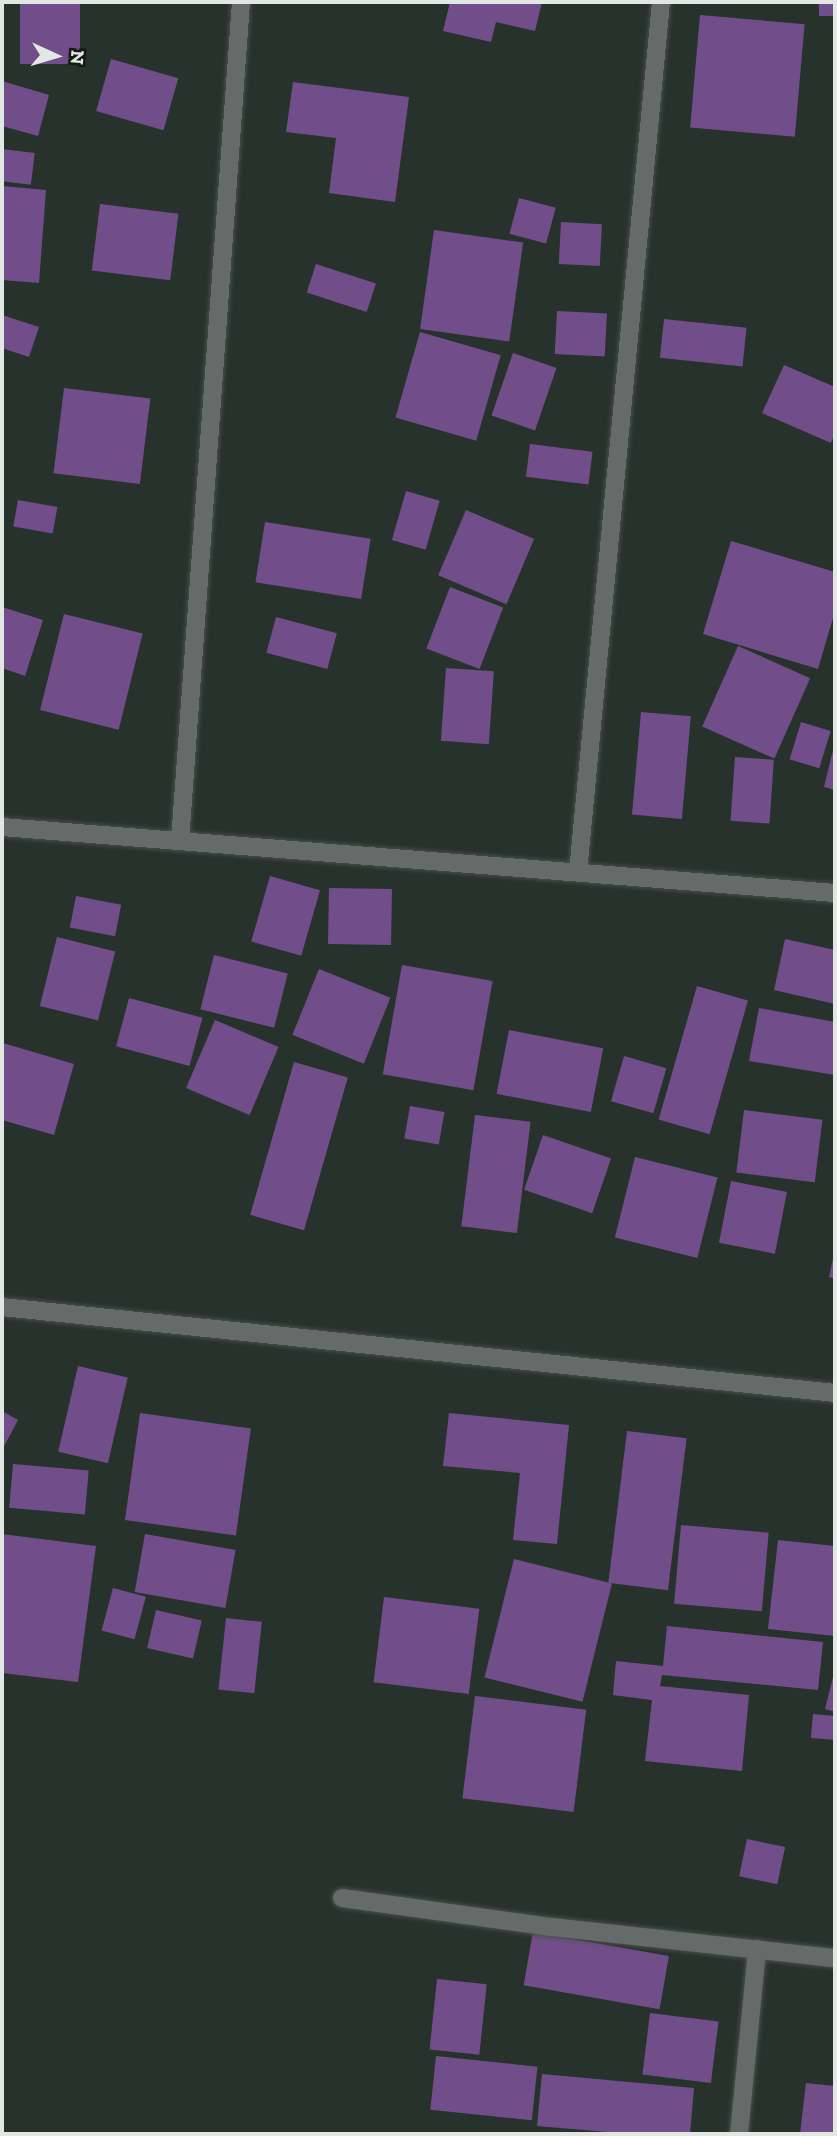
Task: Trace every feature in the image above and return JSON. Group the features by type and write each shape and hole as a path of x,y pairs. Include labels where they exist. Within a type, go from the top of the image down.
{"street":[{"path":"180,841 241,2"},
{"path":"578,872 661,2"},
{"path":"2,827 835,892"},
{"path":"2,1307 835,1393"},
{"path":"342,1898 552,1927 835,1958"},
{"path":"739,2134 757,1949"}],"building":[{"path":"20,2 80,2 80,64 20,64"},
{"path":"450,2 542,2 535,31 496,22 491,42 443,31"},
{"path":"819,2 835,2 835,16 819,16"},
{"path":"700,15 805,24 795,137 690,128"},
{"path":"111,59 178,78 163,130 96,111"},
{"path":"2,81 49,95 38,136 2,126"},
{"path":"293,82 409,97 395,202 329,193 336,138 286,132"},
{"path":"2,149 35,153 31,185 2,181"},
{"path":"2,186 46,190 39,283 2,280"},
{"path":"519,198 556,208 546,244 509,234"},
{"path":"100,204 178,214 170,280 92,271"},
{"path":"561,222 602,224 600,266 559,264"},
{"path":"434,230 523,243 509,342 420,329"},
{"path":"316,264 376,283 367,312 307,293"},
{"path":"557,311 607,314 605,357 555,354"},
{"path":"2,315 39,327 29,357 2,348"},
{"path":"664,319 747,328 742,366 660,358"},
{"path":"420,332 501,355 476,441 395,418"},
{"path":"513,353 556,368 535,430 492,415"},
{"path":"784,365 835,387 835,432 831,443 762,413"},
{"path":"64,388 150,399 140,484 54,473"},
{"path":"530,444 593,452 589,484 526,477"},
{"path":"406,491 440,501 426,550 392,540"},
{"path":"18,500 57,507 53,534 13,527"},
{"path":"466,510 534,539 506,604 438,575"},
{"path":"265,522 371,539 361,599 255,582"},
{"path":"731,541 835,572 835,611 818,669 703,634"},
{"path":"450,587 503,607 480,669 426,649"},
{"path":"2,607 43,620 25,676 2,668"},
{"path":"64,614 143,634 119,730 40,710"},
{"path":"276,617 337,633 327,669 266,653"},
{"path":"738,646 810,678 774,759 702,726"},
{"path":"446,668 494,671 489,744 441,741"},
{"path":"641,712 691,716 682,819 632,815"},
{"path":"801,722 831,731 819,768 790,759"},
{"path":"835,747 835,790 824,787"},
{"path":"735,757 774,760 769,824 731,821"},
{"path":"270,876 320,890 301,956 251,941"},
{"path":"329,888 392,889 391,945 328,944"},
{"path":"76,896 121,905 115,936 70,927"},
{"path":"57,937 115,952 98,1020 40,1006"},
{"path":"785,939 835,950 835,1004 774,990"},
{"path":"214,955 288,973 274,1028 200,1009"},
{"path":"402,965 493,981 473,1090 383,1074"},
{"path":"319,969 390,998 364,1064 292,1035"},
{"path":"697,986 748,1001 710,1134 659,1120"},
{"path":"129,998 202,1018 189,1066 116,1046"},
{"path":"759,1008 835,1022 835,1075 749,1061"},
{"path":"215,1020 279,1047 250,1115 186,1088"},
{"path":"509,1030 603,1048 591,1112 497,1094"},
{"path":"3,1043 74,1064 54,1135 2,1120"},
{"path":"624,1056 666,1068 653,1113 611,1101"},
{"path":"294,1062 348,1077 304,1230 250,1215"},
{"path":"410,1106 444,1112 439,1145 404,1138"},
{"path":"744,1110 822,1120 815,1182 736,1173"},
{"path":"475,1115 531,1122 517,1233 461,1226"},
{"path":"543,1135 611,1158 592,1213 524,1190"},
{"path":"635,1157 717,1178 697,1258 615,1238"},
{"path":"731,1181 787,1192 775,1254 719,1243"},
{"path":"835,1254 835,1279 829,1277"},
{"path":"78,1366 128,1377 108,1463 58,1452"},
{"path":"2,1411 18,1420 2,1450"},
{"path":"140,1413 251,1429 236,1536 125,1520"},
{"path":"449,1413 569,1425 557,1544 513,1540 520,1473 443,1466"},
{"path":"627,1431 687,1438 668,1590 608,1583"},
{"path":"13,1464 89,1471 85,1514 9,1508"},
{"path":"681,1525 769,1533 762,1611 674,1604"},
{"path":"2,1534 96,1546 78,1682 2,1673"},
{"path":"145,1534 236,1550 225,1608 135,1592"},
{"path":"778,1540 835,1546 835,1636 768,1629"},
{"path":"514,1559 612,1583 582,1702 484,1677"},
{"path":"113,1588 146,1597 134,1639 102,1631"},
{"path":"384,1597 479,1609 469,1694 374,1682"},
{"path":"156,1610 202,1621 193,1659 147,1648"},
{"path":"226,1618 262,1622 254,1693 218,1690"},
{"path":"667,1626 823,1642 818,1690 662,1675 660,1686 749,1695 742,1771 645,1761 652,1700 613,1695 616,1661 663,1666"},
{"path":"835,1669 835,1712 825,1709"},
{"path":"475,1696 586,1710 574,1812 462,1798"},
{"path":"813,1714 835,1716 833,1740 811,1738"},
{"path":"747,1839 785,1847 777,1884 739,1876"},
{"path":"533,1932 669,1956 660,2009 524,1985"},
{"path":"437,1979 487,1984 479,2055 430,2050"},
{"path":"650,2013 718,2021 711,2083 642,2075"},
{"path":"436,2056 537,2067 532,2120 430,2110"},
{"path":"542,2074 694,2088 690,2134 631,2134 537,2126"},
{"path":"806,2083 835,2086 835,2134 800,2134"}]}
